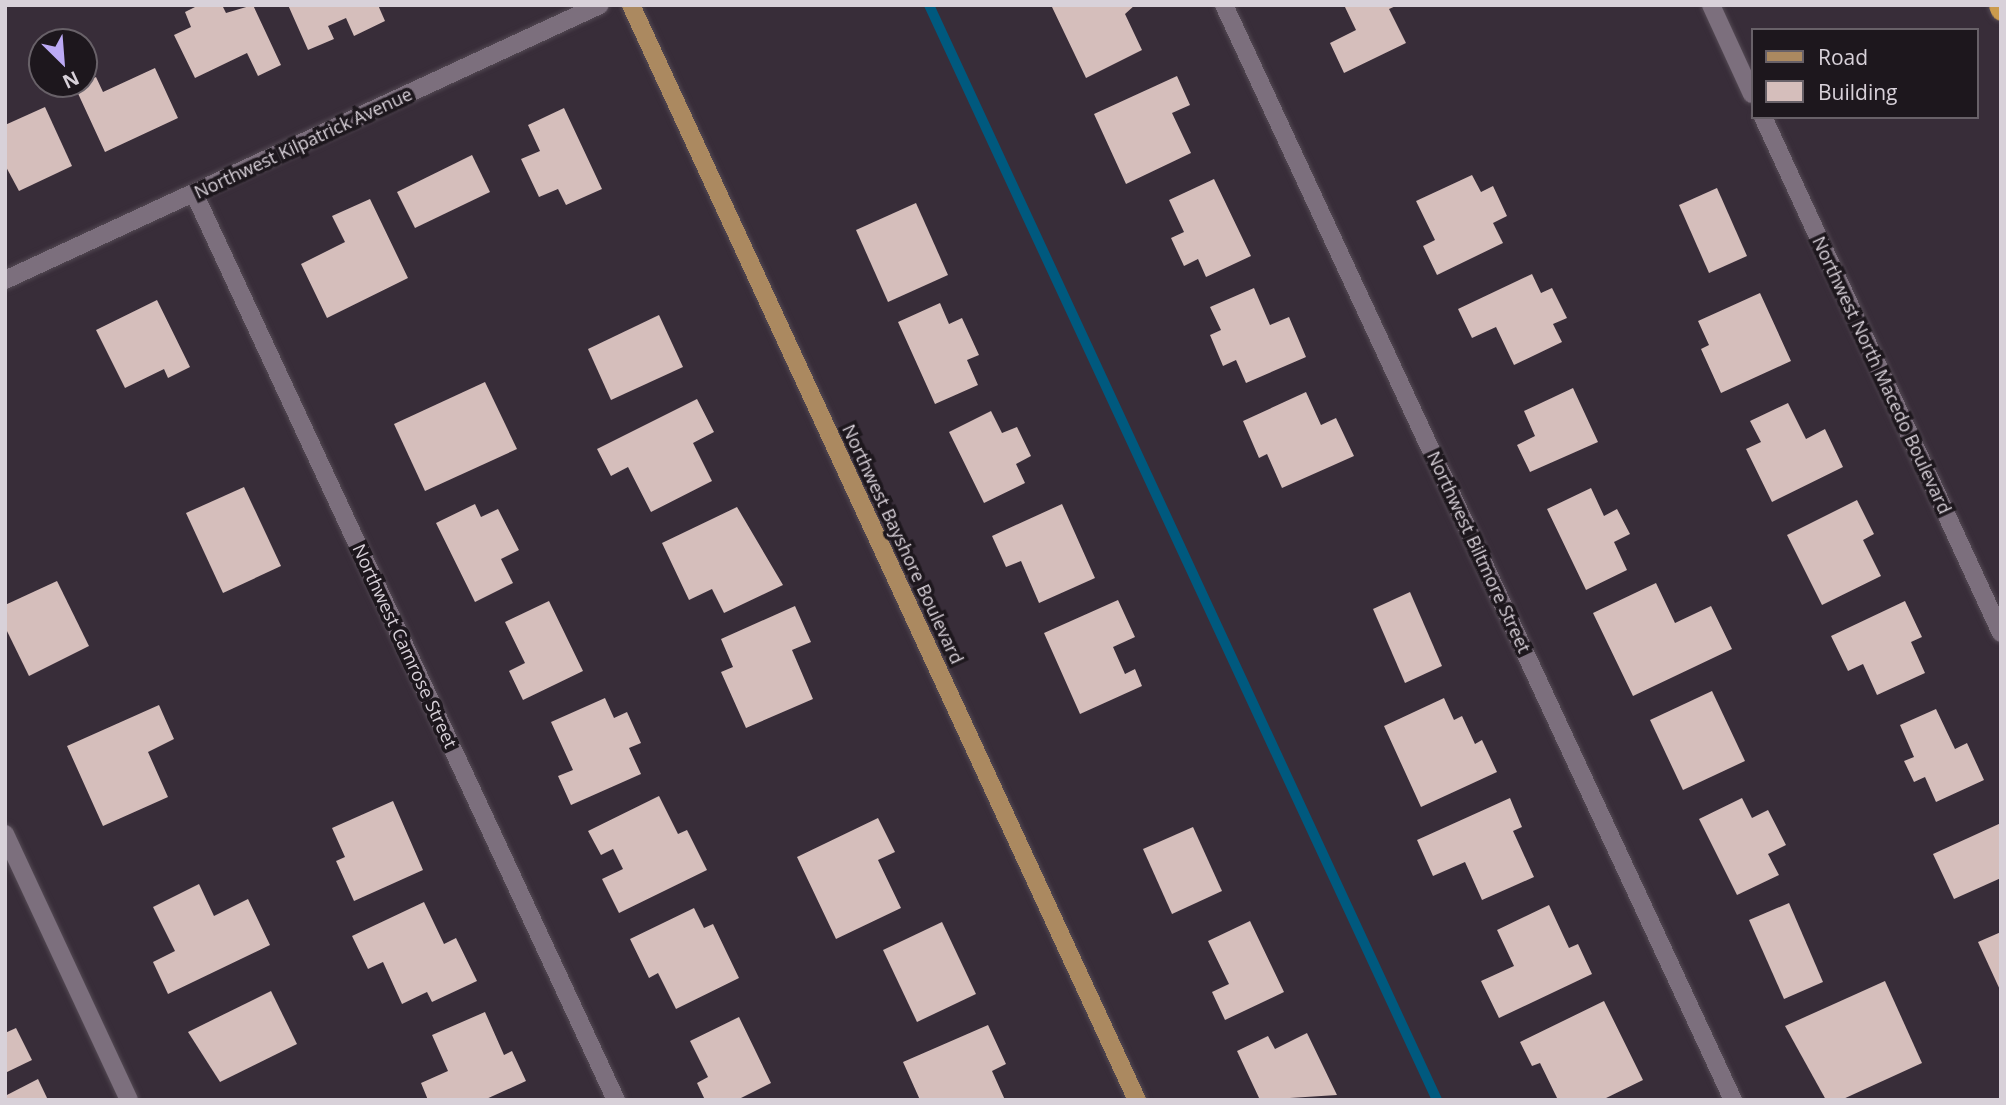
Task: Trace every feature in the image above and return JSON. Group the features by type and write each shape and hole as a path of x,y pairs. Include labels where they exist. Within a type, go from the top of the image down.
{"main road":[{"name":"Northwest Bayshore Boulevard","path":"631,5 1137,1100"}],"street":[{"name":"Northwest Kilpatrick Avenue","path":"5,280 600,5"},
{"name":"Northwest Biltmore Street","path":"1224,5 1733,1100"},
{"path":"1712,5 1750,90"},
{"name":"Northwest North Macedo Boulevard","path":"1764,119 2001,633"},
{"name":"Northwest Camrose Street","path":"194,193 616,1100"},
{"path":"5,834 129,1100"}],"building":[{"path":"199,5 222,5 226,13 253,5 281,65 258,76 247,53 195,78 174,35 191,27 185,12"},
{"path":"288,5 378,5 385,21 354,36 346,18 328,26 334,39 308,50"},
{"path":"1135,5 1125,14 1142,50 1086,78 1052,7"},
{"path":"1344,5 1398,5 1389,9 1406,43 1344,73 1330,43 1356,30"},
{"path":"155,68 178,118 105,152 80,98 98,98 98,81 103,92"},
{"path":"1177,76 1190,105 1172,113 1191,153 1126,184 1094,114"},
{"path":"45,107 72,166 19,191 5,165 5,125"},
{"path":"564,108 602,189 566,205 558,189 539,197 521,159 540,151 528,125"},
{"path":"472,155 490,192 415,228 397,192"},
{"path":"1472,175 1481,192 1493,186 1507,216 1493,223 1503,243 1437,275 1423,246 1435,240 1416,201"},
{"path":"1214,179 1251,256 1206,277 1198,259 1184,266 1171,238 1184,232 1169,200"},
{"path":"1717,188 1747,256 1709,273 1679,205"},
{"path":"370,199 408,278 327,318 301,264 345,242 332,216"},
{"path":"916,203 948,275 888,302 856,230"},
{"path":"1532,274 1541,293 1552,288 1567,318 1553,324 1562,342 1514,365 1496,327 1472,338 1458,309"},
{"path":"1254,288 1270,325 1289,317 1306,357 1246,383 1236,360 1223,366 1210,335 1221,330 1210,307"},
{"path":"1760,293 1791,361 1721,393 1701,349 1709,345 1698,321"},
{"path":"157,300 190,367 168,378 164,369 125,388 96,330"},
{"path":"940,303 949,324 962,318 979,355 967,360 978,385 935,404 898,322"},
{"path":"659,315 683,367 611,400 588,349"},
{"path":"485,382 517,449 425,491 394,424"},
{"path":"1573,388 1598,442 1530,472 1517,445 1535,436 1524,411"},
{"path":"1306,392 1321,425 1336,418 1354,456 1282,488 1267,454 1259,458 1243,421"},
{"path":"697,399 714,432 693,443 712,481 651,512 628,467 611,476 597,449"},
{"path":"1788,403 1806,439 1825,429 1843,467 1772,502 1746,449 1761,442 1750,421"},
{"path":"991,411 1002,433 1017,427 1031,456 1016,464 1025,483 984,503 949,432"},
{"path":"244,487 281,566 223,593 186,513"},
{"path":"1591,488 1604,516 1617,509 1630,534 1614,542 1627,570 1586,590 1547,509"},
{"path":"1857,500 1874,534 1863,540 1881,576 1822,605 1787,535"},
{"path":"475,504 481,517 498,509 519,550 501,559 513,583 475,602 436,523"},
{"path":"1062,504 1095,578 1039,603 1021,561 1006,567 992,536"},
{"path":"737,507 783,585 724,613 712,589 689,600 662,543"},
{"path":"57,581 89,646 29,676 5,627 5,605"},
{"path":"1656,583 1675,623 1711,606 1732,649 1633,696 1593,613"},
{"path":"1410,592 1442,666 1405,683 1373,609"},
{"path":"1118,600 1135,637 1113,647 1125,674 1135,669 1142,686 1080,714 1044,633"},
{"path":"549,601 583,671 523,700 509,671 525,663 505,622"},
{"path":"1905,601 1922,637 1911,642 1925,673 1877,695 1863,664 1848,671 1831,636"},
{"path":"795,606 811,642 792,650 813,699 746,728 721,672 733,667 721,639"},
{"path":"1712,691 1745,761 1683,790 1650,720"},
{"path":"605,698 614,718 627,712 641,743 629,748 641,774 571,805 558,776 573,770 551,722"},
{"path":"1444,698 1454,720 1462,716 1475,744 1482,740 1497,772 1421,807 1384,726"},
{"path":"159,705 174,739 148,752 168,797 103,826 67,746"},
{"path":"1936,709 1955,749 1967,743 1984,780 1936,802 1925,777 1914,782 1904,761 1914,757 1900,725"},
{"path":"659,796 678,834 687,830 707,870 619,913 602,879 623,869 613,849 601,855 588,831"},
{"path":"1510,798 1522,827 1513,831 1534,877 1482,900 1465,862 1433,876 1417,840"},
{"path":"1742,798 1752,818 1768,810 1786,845 1768,854 1779,875 1737,895 1699,819"},
{"path":"393,801 423,870 354,901 336,861 345,857 332,828"},
{"path":"878,818 895,852 878,860 901,908 836,939 797,857"},
{"path":"2001,823 2001,878 1954,899 1933,854"},
{"path":"1193,827 1222,891 1172,914 1143,849"},
{"path":"199,884 214,916 248,899 270,945 168,994 153,962 175,951 153,907"},
{"path":"424,902 444,944 456,938 477,981 432,1002 427,992 402,1004 383,962 368,969 352,936"},
{"path":"1789,903 1823,982 1784,999 1749,920"},
{"path":"1549,905 1569,948 1578,944 1592,974 1499,1018 1481,981 1514,966 1497,930"},
{"path":"694,908 704,928 713,924 739,978 676,1009 658,973 649,978 630,939"},
{"path":"1250,921 1284,992 1225,1020 1212,992 1229,984 1208,941"},
{"path":"942,922 976,994 917,1022 883,950"},
{"path":"2001,932 2001,992 1978,942"},
{"path":"1885,981 1922,1063 1841,1100 1826,1100 1785,1026"},
{"path":"271,991 297,1044 220,1082 188,1032"},
{"path":"1604,1001 1643,1080 1602,1100 1558,1100 1540,1063 1532,1066 1520,1042"},
{"path":"485,1012 504,1055 512,1051 526,1081 484,1100 428,1100 421,1083 448,1071 432,1035"},
{"path":"739,1017 771,1083 737,1100 705,1100 697,1083 708,1077 690,1041"},
{"path":"988,1025 1006,1064 992,1071 1005,1100 920,1100 903,1062"},
{"path":"16,1028 32,1060 5,1073 5,1033"},
{"path":"1307,1033 1337,1095 1260,1100 1237,1051 1268,1036 1275,1049"},
{"path":"38,1079 48,1100 5,1100 5,1096"}],"waterway":[{"path":"929,5 1437,1100"}]}
